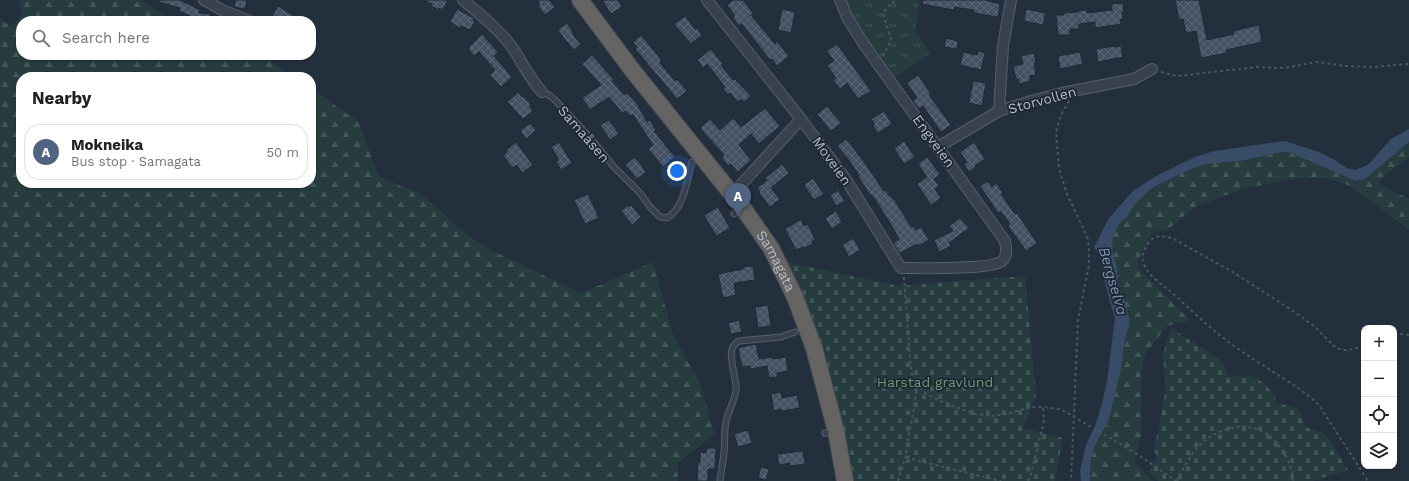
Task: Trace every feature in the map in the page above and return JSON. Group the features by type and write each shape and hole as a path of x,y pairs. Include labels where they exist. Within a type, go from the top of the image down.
{"highway":[{"name":"Samagata","path":"580,0 631,73 730,192 738,211 771,248 795,297 814,348 831,432 845,481"}],"street":[{"path":"204,0 222,10 237,16"},
{"name":"Samaåsen","path":"463,0 505,38 514,50 533,83 542,92"},
{"name":"Moveien","path":"706,0 801,119 845,178 901,268 903,268"},
{"name":"Engveien","path":"840,0 847,17 876,61 1006,241 1006,256 1003,260 988,266 903,268"},
{"path":"999,111 1003,46 1011,0"},
{"name":"Storvollen","path":"938,147 999,111 1050,96 1134,79 1152,69"},
{"path":"730,192 737,189 801,119"}],"lane":[{"name":"Samaåsen","path":"542,92 555,100 592,140 614,168 640,193 650,207 660,216 667,218 678,208 692,162"},
{"path":"720,481 724,455 725,424 736,390 735,376 730,355 731,348 734,343 739,341 781,337 795,332"}],"path":[{"path":"876,61 885,55 891,40 883,13 888,6 897,0"},
{"path":"1152,69 1177,76 1257,67 1284,68 1317,62 1345,66 1373,67 1409,64"},
{"path":"1071,96 1061,115 1056,132 1059,169 1067,194 1088,239 1089,254 1089,265 1078,320 1071,481"},
{"path":"1361,347 1349,350 1336,348 1314,326 1296,313 1236,274 1174,239 1164,236 1150,240 1143,253 1143,261 1150,273 1222,337 1298,388 1319,405 1368,481"},
{"path":"903,268 912,376 917,385 928,395 947,404 976,414 992,416 1007,414 1031,407 1058,408 1177,481 1192,455 1204,442 1219,432 1245,426 1261,431 1277,443 1289,464 1293,474 1293,481"},
{"path":"1397,333 1409,335"},
{"path":"917,385 906,450 908,456 915,460 1001,481"},
{"path":"1028,481 1044,421 1043,407"},
{"path":"898,481 905,458 908,456"}],"green space":[{"path":"18,0 140,0 167,16 20,16 22,13"},
{"path":"844,0 920,0 915,31 931,53 893,78 853,19"},
{"path":"0,19 12,27 16,21 16,60 270,60 286,72 16,72 16,188 316,188 316,92 358,121 379,177 421,194 470,237 493,251 581,293 653,262 673,335 701,385 714,434 678,463 678,481 0,481"},
{"path":"1409,142 1409,157 1383,177 1378,183 1409,199 1409,230 1350,186 1327,178 1297,178 1242,189 1195,207 1166,231 1157,231 1151,236 1138,260 1138,268 1190,320 1167,326 1145,354 1141,375 1141,435 1134,461 1153,481 1090,481 1091,457 1104,429 1121,369 1125,338 1129,326 1125,300 1119,291 1117,267 1112,249 1112,236 1119,224 1128,216 1135,204 1152,188 1186,171 1205,164 1240,161 1282,152 1291,153 1356,181 1365,179"},
{"name":"Harstad gravlund","path":"786,262 899,286 1025,276 1036,395 1023,428 1063,438 1055,481 850,481"},
{"path":"1171,328 1222,361 1230,377 1252,376 1264,383 1275,396 1276,403 1294,407 1301,412 1305,427 1323,433 1329,439 1348,470 1312,481 1159,481 1148,473 1157,458 1154,450 1166,388 1163,354"}],"water":[{"name":"Bergselva","path":"1409,129 1409,142 1365,179 1356,181 1291,153 1282,152 1240,161 1206,164 1186,171 1152,188 1135,204 1128,216 1119,224 1113,236 1112,249 1117,267 1119,291 1125,300 1129,318 1129,326 1125,338 1121,369 1109,419 1091,457 1090,481 1081,481 1080,470 1086,445 1095,426 1107,381 1115,319 1105,283 1100,256 1094,247 1109,218 1133,191 1156,176 1195,157 1215,151 1284,141 1319,152 1347,168 1355,170 1368,165 1391,139"}],"building":[{"path":"160,0 180,0 200,10 199,13 210,14 210,16 190,16 179,11 180,8 159,2"},
{"path":"236,0 247,0 245,9 234,7"},
{"path":"423,0 448,0 443,10 439,8 438,10 431,6 432,4"},
{"path":"537,0 549,0 555,7 545,15 538,6 540,5"},
{"path":"602,0 618,0 622,7 611,14"},
{"path":"733,0 743,0 754,14 751,15 775,44 776,40 789,56 777,66 772,59 770,60 742,24 739,26 733,18 735,16 727,5"},
{"path":"923,0 985,0 1000,4 998,17 974,13 974,10 954,7 954,10 922,4"},
{"path":"1175,0 1199,0 1207,40 1234,34 1233,31 1259,25 1262,42 1226,50 1227,53 1201,58 1196,31 1186,33 1183,19 1179,20"},
{"path":"1123,3 1124,12 1122,12 1123,19 1120,20 1121,24 1095,28 1095,22 1079,24 1079,29 1070,29 1070,35 1058,35 1056,15 1064,15 1064,13 1087,10 1087,13 1112,10 1112,4"},
{"path":"278,6 294,16 272,16"},
{"path":"457,9 474,18 473,20 475,21 470,30 461,26 460,28 450,22"},
{"path":"782,9 795,12 791,33 778,30"},
{"path":"1026,9 1046,13 1043,25 1024,21"},
{"path":"685,16 695,29 697,28 702,35 691,44 674,24"},
{"path":"567,23 574,34 573,35 581,44 574,50 558,30"},
{"path":"482,34 498,52 494,56 512,77 501,87 490,75 495,70 479,52 474,56 469,50 469,47"},
{"path":"641,35 660,58 660,63 675,81 677,79 687,91 677,99 635,49 637,47 633,42"},
{"path":"946,38 958,41 957,49 944,47"},
{"path":"837,44 871,91 858,99 847,83 840,89 833,80 836,78 827,65 834,61 827,51"},
{"path":"1121,46 1123,57 1098,62 1096,49"},
{"path":"711,49 733,80 735,79 751,96 744,102 741,99 738,102 730,93 728,95 723,89 725,87 707,64 703,68 697,60"},
{"path":"978,51 985,53 981,70 960,65 963,52 977,55"},
{"path":"1080,52 1083,64 1060,69 1058,56"},
{"path":"1034,53 1036,75 1029,76 1031,81 1019,84 1018,79 1016,79 1013,66 1023,64 1021,56"},
{"path":"592,55 614,80 612,81 624,95 627,93 636,102 647,122 650,120 656,130 654,131 675,157 663,167 648,149 653,145 633,115 631,116 625,111 622,113 609,97 590,110 582,98 601,85 582,64"},
{"path":"918,75 931,94 929,95 951,125 941,132 923,106 919,109 913,101 917,98 907,83"},
{"path":"973,81 986,83 982,106 969,103"},
{"path":"518,92 530,104 533,111 523,119 507,102"},
{"path":"827,106 841,123 831,131 817,114"},
{"path":"765,108 780,126 759,144 751,134 739,145 751,160 738,172 731,164 728,166 722,158 724,155 700,128 710,119 720,130 733,118 741,127"},
{"path":"884,111 892,124 878,133 873,126 875,124 871,119"},
{"path":"609,120 619,134 610,140 600,125"},
{"path":"530,123 536,130 526,139 520,131"},
{"path":"846,139 884,191 886,190 889,196 890,195 894,199 911,227 913,226 916,230 921,227 929,240 918,246 917,244 900,253 893,243 899,239 890,223 873,196 868,192 848,159 837,146"},
{"path":"904,141 915,157 904,164 894,148"},
{"path":"516,142 533,165 522,173 517,165 512,168 503,155 507,152 506,150"},
{"path":"559,142 572,163 561,170 556,161 559,160 551,147"},
{"path":"974,142 985,159 969,172 964,164 967,162 960,152"},
{"path":"635,157 646,172 637,179 625,165"},
{"path":"927,157 940,174 934,179 939,186 935,189 941,198 931,205 917,184 927,177 918,164"},
{"path":"782,164 789,173 771,188 780,199 770,207 757,188 767,180 765,178"},
{"path":"813,178 824,194 814,200 804,185"},
{"path":"988,181 992,187 996,183 1003,193 1001,194 1015,214 1017,213 1037,243 1026,251 1008,226 1010,224 1001,212 998,213 980,186"},
{"path":"838,190 845,201 836,206 830,195"},
{"path":"588,194 599,218 585,224 574,200"},
{"path":"628,205 629,207 631,205 641,217 632,225 621,211"},
{"path":"718,207 730,228 716,236 704,215"},
{"path":"836,211 842,222 832,229 825,218"},
{"path":"960,218 969,228 949,243 951,246 939,252 934,240 953,231 949,226"},
{"path":"801,219 804,226 808,224 815,240 811,242 813,244 796,250 785,229"},
{"path":"853,238 860,250 849,257 842,245"},
{"path":"753,266 755,280 734,283 736,295 723,298 718,274 743,269 743,267"},
{"path":"768,305 771,326 758,328 755,307"},
{"path":"739,320 742,332 731,334 728,323"},
{"path":"756,344 759,359 786,357 788,371 777,373 777,377 769,378 767,366 751,369 750,366 742,367 738,348"},
{"path":"781,392 782,398 797,395 800,408 774,411 771,394"},
{"path":"748,430 752,443 738,447 734,434"},
{"path":"707,448 716,448 715,469 708,469 708,481 697,481 700,452 706,453"},
{"path":"803,451 805,464 790,466 790,463 779,465 777,454"},
{"path":"761,467 769,469 766,480 758,478"}],"place":[{"name":"Mokneika","path":"738,216"}]}
